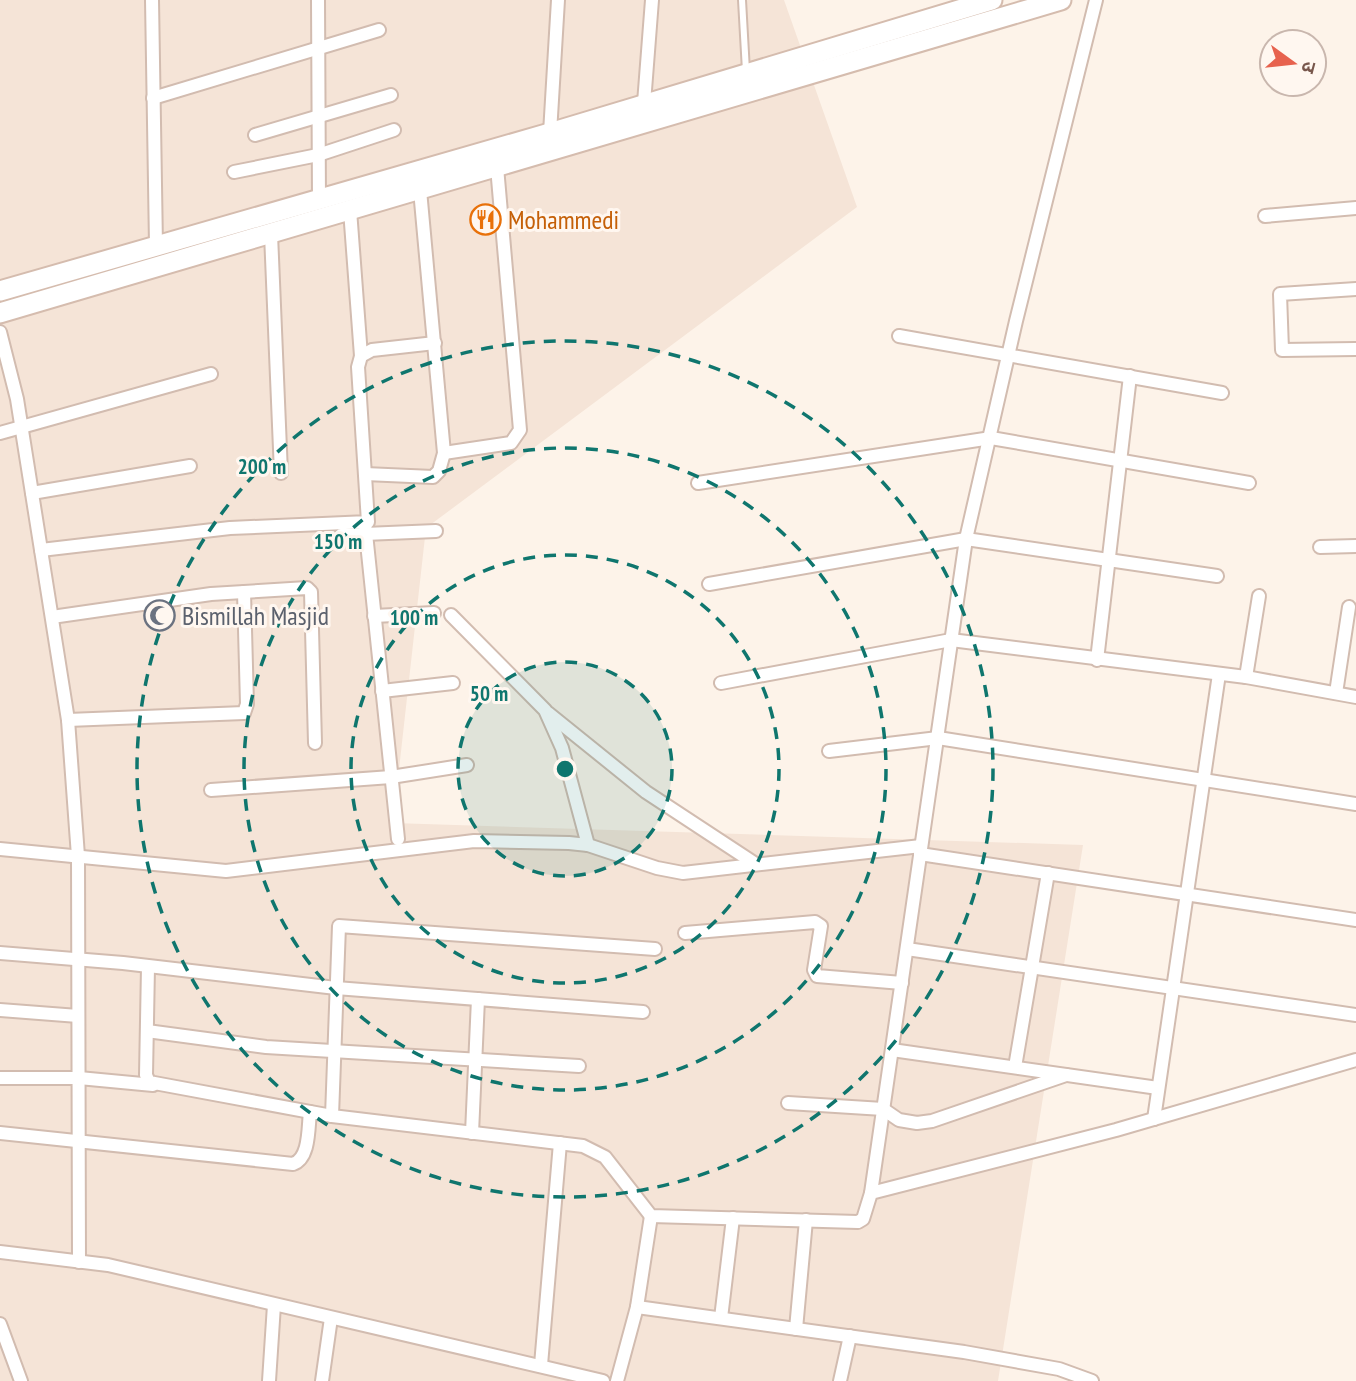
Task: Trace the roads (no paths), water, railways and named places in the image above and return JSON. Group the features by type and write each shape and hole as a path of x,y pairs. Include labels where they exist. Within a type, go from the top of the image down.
{"street":[{"path":"152,0 156,245"},
{"path":"318,0 316,49 319,200"},
{"path":"550,133 558,0"},
{"path":"644,103 652,0"},
{"path":"0,291 550,133 992,0"},
{"path":"0,313 1061,0"},
{"path":"651,1216 858,1222 863,1219 871,1193 966,539 1096,0"},
{"path":"153,98 379,30"},
{"path":"255,135 391,95"},
{"path":"234,172 318,155 394,130"},
{"path":"444,453 510,443 520,430 497,167"},
{"path":"365,474 433,477 439,471 444,453 420,190"},
{"path":"1265,216 1356,208"},
{"path":"350,211 360,356 358,367 370,518 365,529 398,839"},
{"path":"271,234 281,473"},
{"path":"1356,289 1280,294 1282,351 1356,349"},
{"path":"0,332 22,428 68,720 78,856 79,1262"},
{"path":"899,336 1222,393"},
{"path":"360,356 372,350 435,343"},
{"path":"0,433 211,374"},
{"path":"1097,660 1130,376"},
{"path":"698,483 991,438 1249,483"},
{"path":"32,493 190,466"},
{"path":"41,550 230,528 436,531"},
{"path":"341,534 365,529"},
{"path":"709,584 966,539 1217,576"},
{"path":"1320,547 1356,546"},
{"path":"52,617 244,592 307,588 311,592 315,743"},
{"path":"68,720 244,713 247,705 244,592"},
{"path":"1246,677 1259,596"},
{"path":"1336,693 1349,607"},
{"path":"374,616 434,612"},
{"path":"451,615 545,710 646,792 754,863"},
{"path":"721,684 951,640 1246,677 1356,697"},
{"path":"1154,1119 1219,674"},
{"path":"382,691 453,683"},
{"path":"545,710 562,748 588,845"},
{"path":"829,751 938,738 1356,804"},
{"path":"211,790 391,777 467,765"},
{"path":"0,849 226,870 474,841 588,845 657,868 683,873 754,863 921,850 1048,873 1356,920"},
{"path":"1015,1068 1048,873"},
{"path":"685,933 814,922 821,926 814,970 817,976 902,983"},
{"path":"332,1116 339,926 655,949"},
{"path":"906,949 1356,1015"},
{"path":"0,953 336,988 643,1012"},
{"path":"148,967 146,1075 153,1085"},
{"path":"472,1133 478,1058 478,999"},
{"path":"0,1010 78,1016"},
{"path":"147,1031 266,1047 579,1066"},
{"path":"892,1050 1158,1088"},
{"path":"871,1193 1154,1119 1356,1060"},
{"path":"788,1103 883,1109 899,1120 917,1123 932,1121 1066,1075"},
{"path":"0,1077 79,1079 153,1085 332,1116 583,1146 605,1157 651,1216 638,1307 617,1381"},
{"path":"0,1133 293,1164 304,1155 310,1112"},
{"path":"541,1365 560,1143"},
{"path":"721,1318 733,1218"},
{"path":"796,1329 806,1220"},
{"path":"0,1252 108,1265 603,1381"},
{"path":"269,1381 274,1305"},
{"path":"638,1307 1059,1369 1092,1381"},
{"path":"321,1381 331,1318"},
{"path":"0,1324 21,1381"},
{"path":"840,1381 849,1336"}],"lane":[{"path":"742,0 747,73"}],"place":[{"name":"Mohammedi","path":"485,219"},
{"name":"Bismillah Masjid","path":"159,615"}]}
